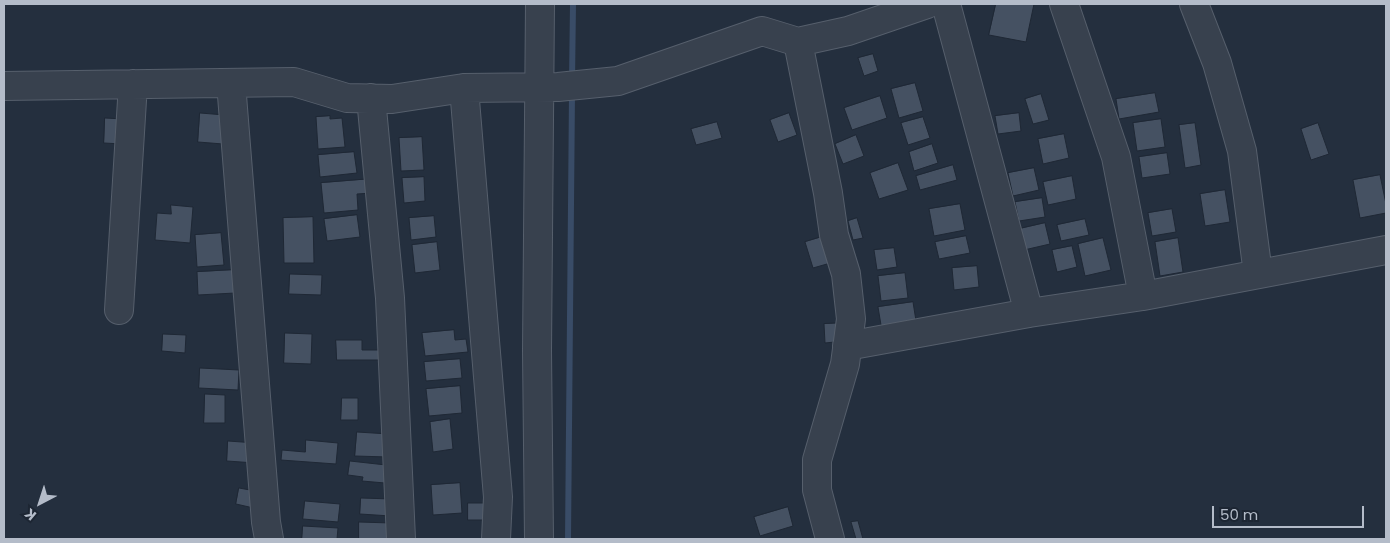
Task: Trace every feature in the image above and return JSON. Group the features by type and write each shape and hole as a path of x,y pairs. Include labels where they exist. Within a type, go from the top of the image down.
{"street":[{"path":"539,539 537,341 549,88 540,4"},
{"path":"4,86 294,82 348,98 392,99 464,88 549,88 618,81 762,31 798,42 848,31 927,4"},
{"path":"946,4 1029,313"},
{"path":"1064,4 1116,157 1143,296"},
{"path":"1194,4 1217,63 1242,151 1258,274"},
{"path":"798,42 828,193 834,235 846,274 851,318 845,364 817,460 817,490 830,539"},
{"path":"231,83 266,522 269,539"},
{"path":"119,310 133,84"},
{"path":"464,88 498,497 496,539"},
{"path":"371,98 390,298 401,539"},
{"path":"847,346 1029,313 1143,296 1386,250"}],"building":[{"path":"996,4 1034,4 1026,42 989,35"},
{"path":"873,54 878,71 864,76 858,58"},
{"path":"915,83 923,111 899,118 891,89"},
{"path":"1155,93 1159,112 1119,119 1116,99"},
{"path":"1041,94 1049,120 1033,124 1025,99"},
{"path":"880,96 887,118 852,130 844,108"},
{"path":"200,113 225,115 223,144 198,142"},
{"path":"789,113 797,135 778,142 770,120"},
{"path":"1019,113 1021,131 998,134 995,116"},
{"path":"330,116 330,119 342,118 345,147 318,149 316,117"},
{"path":"923,117 930,138 908,145 901,123"},
{"path":"105,118 123,119 122,144 104,143"},
{"path":"1161,119 1165,147 1137,151 1133,123"},
{"path":"717,122 722,138 696,145 691,129"},
{"path":"1195,123 1201,165 1185,168 1179,125"},
{"path":"1318,123 1329,154 1311,160 1301,129"},
{"path":"1064,134 1069,158 1043,164 1038,139"},
{"path":"856,135 864,156 843,164 835,144"},
{"path":"422,137 424,170 401,171 399,138"},
{"path":"932,144 938,163 914,171 909,152"},
{"path":"354,152 357,173 320,177 318,155"},
{"path":"1167,153 1170,174 1142,178 1139,157"},
{"path":"898,163 908,190 879,199 870,173"},
{"path":"953,165 957,180 920,190 916,176"},
{"path":"1034,168 1039,190 1013,196 1008,173"},
{"path":"1380,175 1386,213 1360,218 1353,180"},
{"path":"1072,176 1076,199 1048,205 1043,182"},
{"path":"424,177 425,201 404,203 402,178"},
{"path":"371,179 372,193 357,194 358,210 324,213 321,183"},
{"path":"1225,190 1230,222 1205,226 1200,194"},
{"path":"1042,198 1045,217 1019,221 1015,202"},
{"path":"960,204 965,230 934,236 929,209"},
{"path":"171,205 193,207 190,243 155,240 157,213 171,214"},
{"path":"1172,209 1176,232 1152,236 1148,213"},
{"path":"357,215 360,237 327,241 324,219"},
{"path":"434,216 436,237 411,240 409,218"},
{"path":"313,217 314,263 284,263 283,218"},
{"path":"857,218 863,238 853,240 848,221"},
{"path":"1085,219 1089,235 1061,241 1057,225"},
{"path":"1045,223 1050,244 1024,250 1019,229"},
{"path":"221,233 224,265 197,267 195,235"},
{"path":"825,236 834,262 813,268 805,242"},
{"path":"966,236 970,253 939,259 935,242"},
{"path":"1103,238 1111,270 1085,276 1078,244"},
{"path":"1178,238 1183,272 1160,276 1155,242"},
{"path":"437,242 440,270 415,273 412,245"},
{"path":"1072,246 1077,267 1057,272 1052,250"},
{"path":"894,248 897,267 877,270 874,250"},
{"path":"977,266 979,287 954,290 952,268"},
{"path":"233,270 235,293 198,295 197,272"},
{"path":"905,273 908,298 881,301 878,276"},
{"path":"290,274 322,275 321,295 289,294"},
{"path":"913,302 917,327 882,331 878,307"},
{"path":"842,323 844,341 825,343 824,324"},
{"path":"454,330 455,340 466,339 468,352 425,356 422,333"},
{"path":"285,333 312,334 311,364 284,363"},
{"path":"163,334 186,335 185,353 162,351"},
{"path":"336,340 362,340 362,350 386,350 386,360 337,360"},
{"path":"460,359 462,378 426,381 424,362"},
{"path":"200,368 239,370 238,390 199,388"},
{"path":"460,386 462,413 429,416 426,389"},
{"path":"205,394 225,395 225,423 204,423"},
{"path":"342,398 358,398 358,420 341,420"},
{"path":"450,419 453,449 433,452 430,422"},
{"path":"357,432 389,434 388,457 355,456"},
{"path":"306,440 338,443 336,464 281,460 282,450 305,452"},
{"path":"228,441 256,443 255,463 227,461"},
{"path":"350,461 386,465 385,483 362,481 363,477 348,475"},
{"path":"460,483 462,513 433,515 431,485"},
{"path":"239,488 261,492 258,509 236,504"},
{"path":"361,498 392,499 391,516 360,514"},
{"path":"305,501 340,504 338,522 303,519"},
{"path":"468,503 488,503 488,520 468,520"},
{"path":"788,507 793,526 760,536 754,517"},
{"path":"858,521 863,539 856,539 851,522"},
{"path":"359,522 391,523 391,539 359,539"},
{"path":"303,526 338,528 337,539 302,539"}],"waterway":[{"path":"572,81 573,4"},
{"path":"568,539 572,93"}]}
